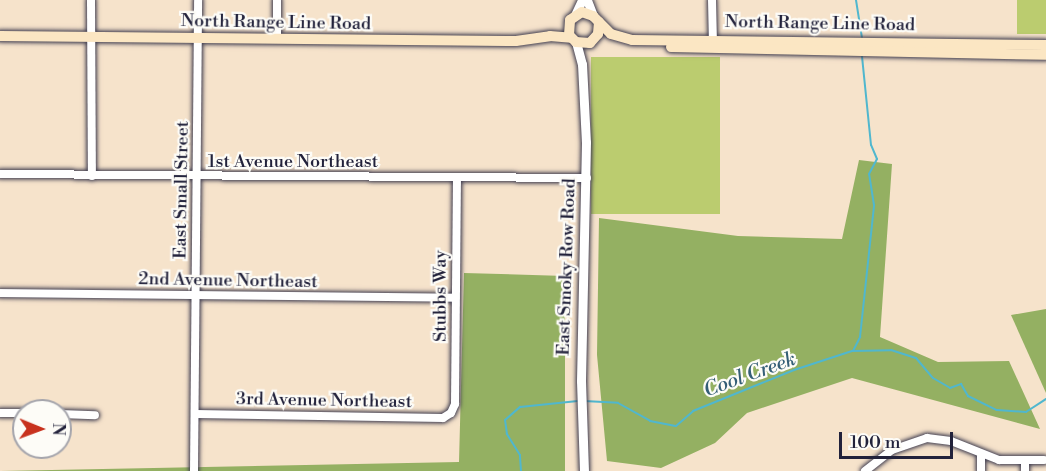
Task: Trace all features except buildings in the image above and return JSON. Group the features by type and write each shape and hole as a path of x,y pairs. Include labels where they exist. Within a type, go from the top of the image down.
{"main road":[{"path":"574,40 572,19 586,12 596,19 592,41"},
{"name":"North Range Line Road","path":"550,36 572,19"},
{"name":"North Range Line Road","path":"596,19 611,34 624,39 1046,55"},
{"name":"North Range Line Road","path":"0,36 516,41 550,36 632,46 713,43"},
{"name":"North Range Line Road","path":"882,48 1046,45"}],"street":[{"path":"91,0 92,176"},
{"name":"East Small Street","path":"194,471 198,0"},
{"path":"276,39 277,0"},
{"path":"572,19 582,0"},
{"path":"587,0 596,19"},
{"path":"712,0 713,43"},
{"name":"East Smoky Row Road","path":"574,40 582,64 587,178 581,381 584,471"},
{"name":"East Smoky Row Road","path":"582,64 592,41"},
{"name":"1st Avenue Northeast","path":"0,174 587,178"},
{"name":"Stubbs Way","path":"451,413 455,404 457,178"},
{"name":"2nd Avenue Northeast","path":"0,294 455,298"},
{"name":"3rd Avenue Northeast","path":"196,414 443,418 451,413"},
{"path":"72,414 95,415"},
{"path":"865,471 892,450 927,438 951,441 981,456 1044,460"},
{"path":"981,456 981,471"},
{"path":"1025,471 1026,460"}],"green space":[{"path":"1017,0 1046,0 1046,34 1017,34"},
{"path":"591,57 720,57 720,214 591,214"},
{"path":"859,160 892,164 880,337 938,362 1009,361 1040,429 852,378 747,413 715,443 661,468 607,461 597,355 599,218 738,236 842,239"},
{"path":"464,273 565,276 565,471 0,471 459,462"},
{"path":"1046,309 1046,393 1011,315"}],"waterway":[{"path":"856,0 862,38"},
{"path":"853,351 860,337 874,205 869,174 877,159 871,145 862,56"},
{"name":"Cool Creek","path":"584,401 618,403 650,421 676,426 693,411 794,370 852,351 891,350 916,358 933,378 950,388 961,384 968,396 997,410 1026,412 1046,399"},
{"name":"Cool Creek","path":"521,471 520,455 507,434 505,420 520,407 578,401"}]}
